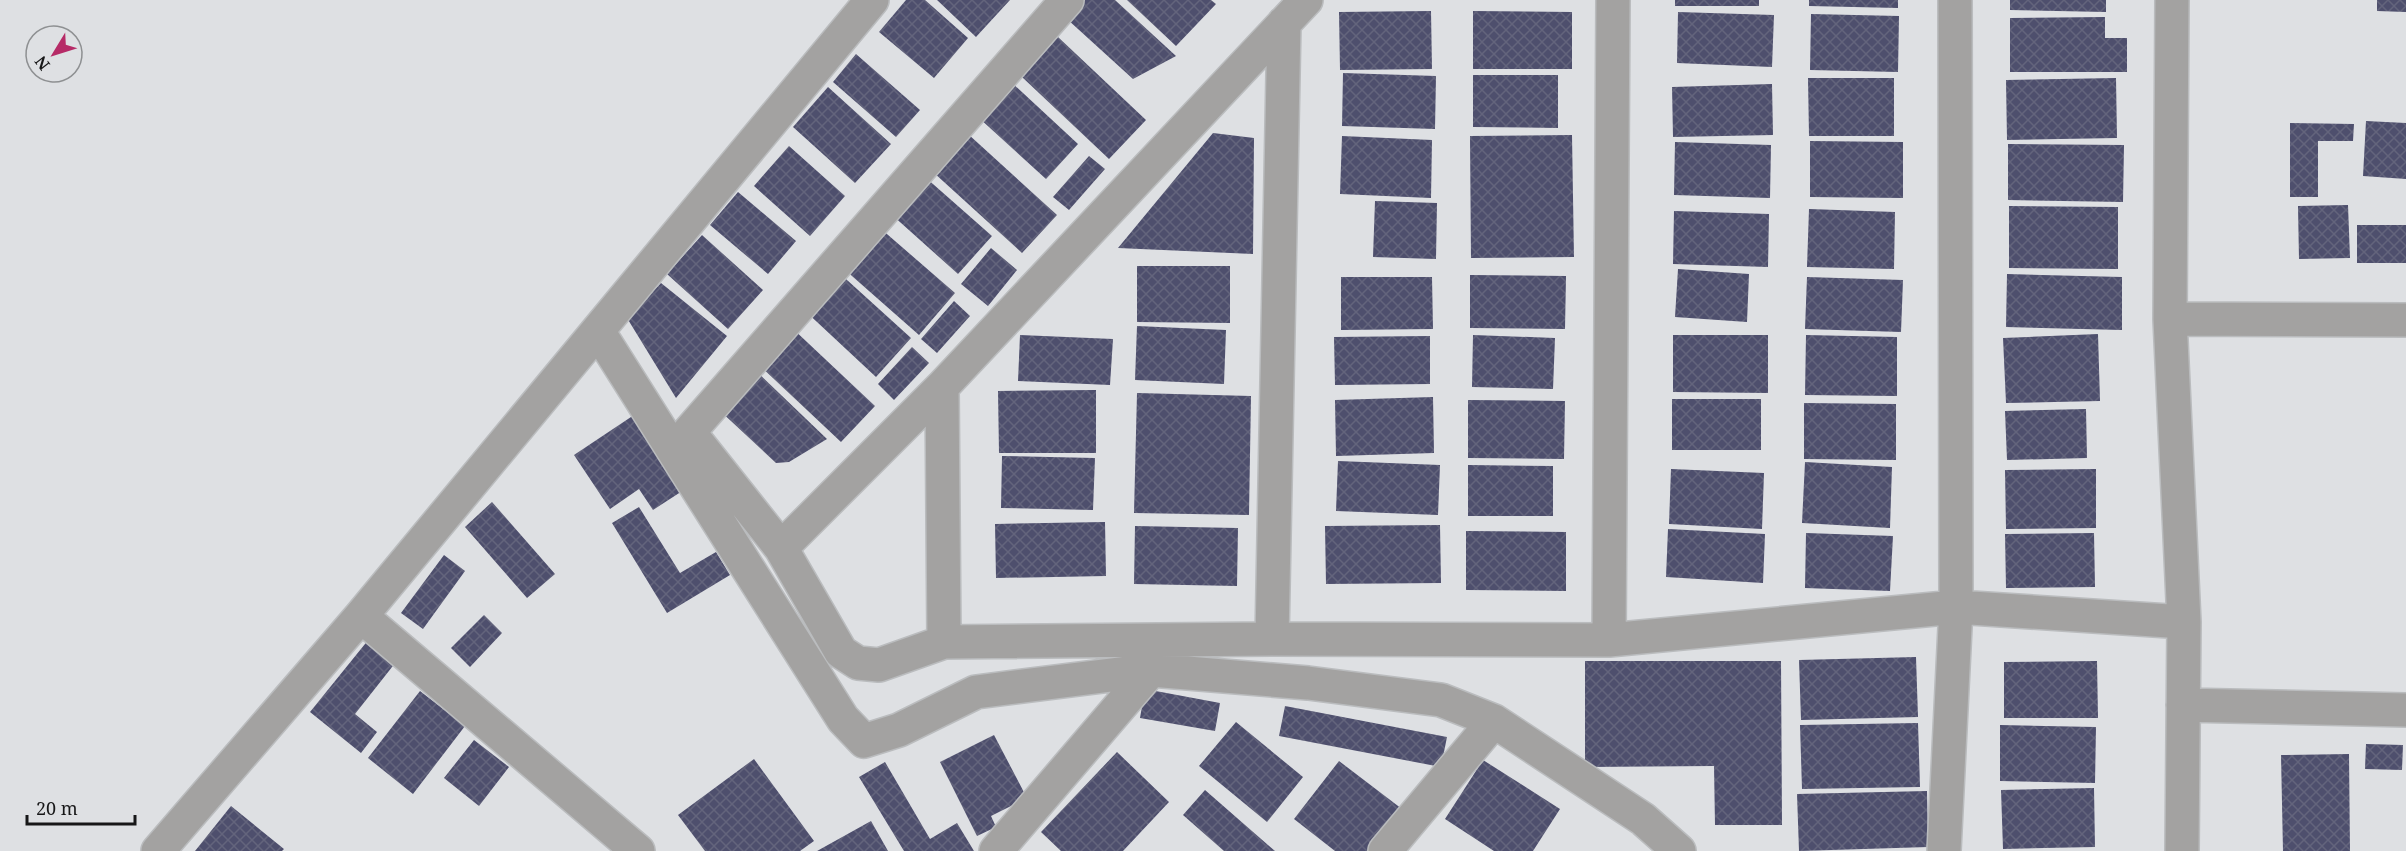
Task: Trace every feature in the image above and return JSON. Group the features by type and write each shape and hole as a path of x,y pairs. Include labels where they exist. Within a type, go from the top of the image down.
{"street":[{"path":"158,851 361,616 872,0"},
{"path":"1067,0 689,432 781,548 841,652 858,663 879,665 944,642 1272,639 1610,640 1956,608 2184,622"},
{"path":"1610,640 1613,0"},
{"path":"1944,851 1956,608 1955,0"},
{"path":"2172,0 2170,319 2184,622 2182,851"},
{"path":"781,548 942,387 1295,12"},
{"path":"1272,639 1295,12"},
{"path":"2170,319 2406,320"},
{"path":"598,331 843,719 864,741 899,730 976,692 1151,670 1308,683 1441,700 1494,721 1643,819 1679,851"},
{"path":"942,387 944,642"},
{"path":"361,616 638,851"},
{"path":"996,851 1151,670"},
{"path":"2183,705 2406,710"},
{"path":"1385,851 1494,721"}],"building":[{"path":"906,0 925,0 968,38 934,78 879,32"},
{"path":"937,0 1010,0 976,37"},
{"path":"1085,0 1115,0 1176,56 1133,79 1067,19"},
{"path":"1127,0 1211,0 1216,4 1176,46"},
{"path":"1675,0 1759,0 1759,6 1675,6"},
{"path":"1809,0 1898,0 1898,8 1809,6"},
{"path":"2010,0 2106,0 2106,12 2010,10"},
{"path":"2377,0 2406,0 2406,12 2377,11"},
{"path":"1431,11 1432,69 1340,70 1339,12"},
{"path":"1473,11 1572,12 1572,69 1473,69"},
{"path":"1678,12 1774,15 1772,67 1677,63"},
{"path":"1811,14 1899,16 1898,72 1810,70"},
{"path":"2105,17 2105,38 2127,38 2127,72 2010,72 2010,18"},
{"path":"1058,37 1146,120 1109,159 1022,77"},
{"path":"856,54 920,110 896,137 833,82"},
{"path":"1343,73 1436,76 1435,129 1342,126"},
{"path":"1473,75 1558,75 1558,128 1473,127"},
{"path":"1808,78 1894,78 1894,136 1809,136"},
{"path":"2116,78 2117,138 2007,140 2006,80"},
{"path":"1010,81 1078,144 1046,179 978,117"},
{"path":"1772,84 1773,135 1673,137 1672,87"},
{"path":"828,87 891,144 855,183 793,127"},
{"path":"2366,121 2406,123 2406,179 2363,176"},
{"path":"2290,123 2354,124 2353,141 2318,141 2318,197 2290,197"},
{"path":"1213,133 1254,138 1253,254 1118,248"},
{"path":"968,134 1057,215 1022,253 933,172"},
{"path":"1572,135 1574,257 1471,258 1470,136"},
{"path":"1342,136 1432,140 1431,198 1340,194"},
{"path":"1810,141 1903,142 1903,198 1810,197"},
{"path":"1675,142 1771,145 1770,198 1674,195"},
{"path":"2008,144 2124,145 2123,202 2008,200"},
{"path":"789,146 845,196 810,236 754,186"},
{"path":"1089,156 1105,169 1069,210 1053,197"},
{"path":"925,177 992,236 958,274 891,214"},
{"path":"738,192 796,241 768,274 710,225"},
{"path":"1375,201 1437,203 1436,259 1373,257"},
{"path":"2348,205 2350,258 2299,259 2298,206"},
{"path":"2009,206 2118,207 2118,269 2009,268"},
{"path":"1809,209 1895,212 1894,269 1807,267"},
{"path":"1674,211 1769,214 1768,267 1673,264"},
{"path":"2357,225 2406,225 2406,263 2357,263"},
{"path":"880,228 955,293 919,335 844,269"},
{"path":"702,235 763,290 728,329 667,274"},
{"path":"991,248 1017,270 988,306 961,284"},
{"path":"1137,266 1230,266 1230,323 1137,322"},
{"path":"1678,269 1749,274 1747,322 1675,317"},
{"path":"836,270 911,338 876,377 802,308"},
{"path":"2007,274 2122,277 2122,330 2006,327"},
{"path":"1470,275 1566,276 1565,329 1470,328"},
{"path":"1341,277 1432,277 1433,329 1341,330"},
{"path":"1807,277 1903,280 1901,332 1805,329"},
{"path":"661,283 727,336 676,398 627,318"},
{"path":"954,301 970,316 937,353 921,339"},
{"path":"1137,326 1226,330 1224,384 1135,380"},
{"path":"791,327 875,406 841,442 757,363"},
{"path":"2098,334 2100,401 2006,403 2003,338"},
{"path":"1020,335 1113,339 1110,385 1018,381"},
{"path":"1473,335 1555,338 1553,389 1472,387"},
{"path":"1673,335 1768,335 1768,393 1673,392"},
{"path":"1806,335 1897,337 1897,396 1805,395"},
{"path":"1430,336 1430,384 1335,385 1334,337"},
{"path":"912,347 929,363 894,400 878,384"},
{"path":"754,369 827,439 789,462 776,463 717,408"},
{"path":"1096,390 1096,453 999,453 998,391"},
{"path":"1137,393 1251,396 1249,515 1134,513"},
{"path":"1433,397 1434,453 1336,456 1335,400"},
{"path":"1672,399 1761,399 1761,450 1672,450"},
{"path":"1468,400 1565,401 1564,459 1468,458"},
{"path":"1804,403 1896,404 1896,460 1804,459"},
{"path":"643,409 693,484 653,510 639,489 610,509 574,455"},
{"path":"2086,409 2087,458 2007,460 2005,411"},
{"path":"1002,456 1095,458 1093,510 1001,508"},
{"path":"1338,461 1440,465 1438,515 1336,511"},
{"path":"1805,462 1892,467 1890,528 1802,523"},
{"path":"1468,465 1553,466 1553,516 1468,516"},
{"path":"1671,469 1764,473 1762,529 1669,524"},
{"path":"2096,469 2096,528 2006,529 2005,470"},
{"path":"492,502 555,574 527,598 465,527"},
{"path":"639,507 680,573 716,552 730,575 667,613 612,523"},
{"path":"1105,522 1106,576 996,578 995,524"},
{"path":"1440,525 1441,583 1326,584 1325,526"},
{"path":"1135,526 1238,528 1237,586 1134,584"},
{"path":"1668,529 1765,534 1763,583 1666,577"},
{"path":"1466,531 1566,532 1566,591 1466,590"},
{"path":"1806,533 1893,536 1890,591 1805,588"},
{"path":"2094,533 2095,587 2006,588 2005,534"},
{"path":"444,555 465,571 423,629 401,613"},
{"path":"484,615 502,633 470,667 451,648"},
{"path":"369,639 396,662 355,714 377,732 361,753 310,712"},
{"path":"1916,657 1918,717 1801,720 1799,660"},
{"path":"1585,661 1781,661 1782,825 1715,825 1714,766 1585,767"},
{"path":"2097,661 2098,718 2004,718 2004,662"},
{"path":"1145,689 1220,703 1215,731 1140,718"},
{"path":"420,691 465,726 413,794 368,758"},
{"path":"1285,706 1447,737 1441,767 1279,736"},
{"path":"1236,722 1303,777 1267,822 1199,766"},
{"path":"1918,723 1920,787 1802,789 1800,725"},
{"path":"2000,725 2096,727 2095,783 2000,781"},
{"path":"994,735 1027,798 991,816 996,827 977,836 940,762"},
{"path":"474,740 509,767 479,806 444,778"},
{"path":"2366,744 2403,745 2402,770 2365,769"},
{"path":"1117,752 1169,802 1123,851 1061,851 1041,832"},
{"path":"2349,754 2350,851 2283,851 2281,755"},
{"path":"754,759 814,841 800,851 705,851 678,815"},
{"path":"1483,760 1560,809 1533,851 1494,851 1445,819"},
{"path":"1339,761 1402,809 1369,851 1335,851 1294,819"},
{"path":"885,762 930,839 957,823 974,851 904,851 859,777"},
{"path":"2094,788 2095,847 2003,849 2001,790"},
{"path":"1205,790 1275,851 1224,851 1183,815"},
{"path":"1927,791 1928,847 1799,851 1797,794"},
{"path":"231,806 284,849 282,851 195,851"},
{"path":"871,821 888,851 817,851"}]}
